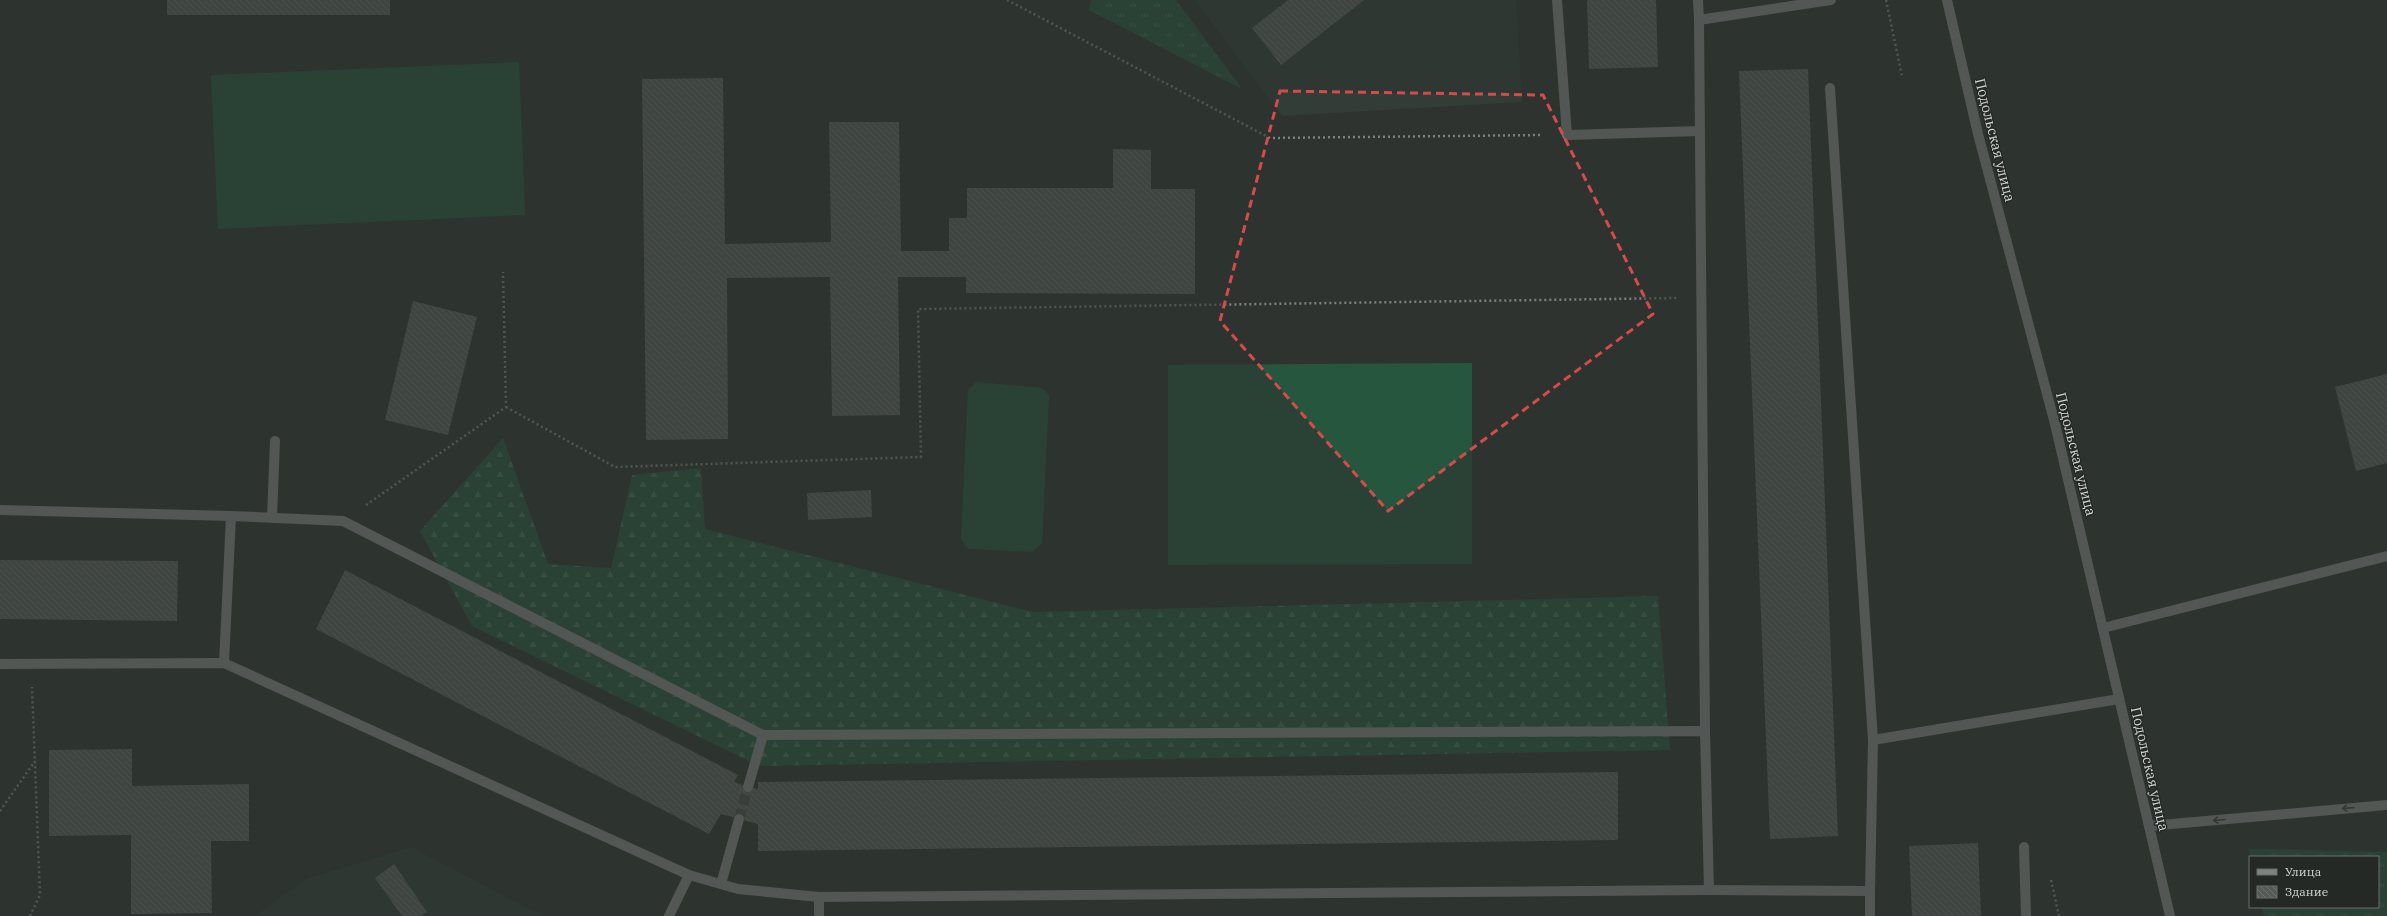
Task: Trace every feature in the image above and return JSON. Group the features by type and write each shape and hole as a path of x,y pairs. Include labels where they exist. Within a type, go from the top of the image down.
{"street":[{"path":"1557,0 1567,135 1700,131"},
{"path":"1698,0 1705,731 1710,890"},
{"path":"1699,20 1831,0"},
{"name":"Подольская улица","path":"1946,0 1978,134 2055,424 2170,916"},
{"path":"1830,88 1873,740 1870,916"},
{"path":"272,518 275,441"},
{"path":"0,510 230,516 343,521 762,736 1705,731"},
{"path":"224,663 230,516"},
{"path":"2103,628 2387,556"},
{"path":"0,664 224,663 689,875 738,889 819,897 1710,890 1870,891"},
{"path":"1873,740 2119,699"},
{"path":"748,787 762,736"},
{"path":"2149,826 2387,805"},
{"path":"721,884 739,819"},
{"path":"2024,847 2026,916"},
{"path":"669,916 689,875"},
{"path":"819,897 819,916"}],"path":[{"path":"1007,0 1270,138 1567,135"},
{"path":"1886,0 1902,76"},
{"path":"504,272 506,407"},
{"path":"506,407 615,467 921,457 918,309 1701,298"},
{"path":"343,521 506,407"},
{"path":"30,916 40,895 31,664"},
{"path":"0,811 35,760"}],"highlighted area":[{"path":"1280,91 1543,95 1653,314 1388,511 1220,321"}],"shaded area":[{"path":"1195,0 1516,0 1522,102 1282,116"},
{"path":"411,847 543,916 255,916 306,879"}],"green space":[{"path":"1091,0 1176,0 1242,89 1089,10"},
{"path":"519,62 525,215 218,229 211,75"},
{"path":"1472,363 1472,564 1168,565 1168,365"},
{"path":"976,382 1042,388 1049,395 1042,543 1032,552 968,549 961,539 968,390"},
{"path":"503,438 548,564 611,568 632,475 701,468 705,529 1033,612 1658,596 1670,750 759,766 472,626 420,531"},
{"path":"2249,849 2387,852 2387,916 2264,916 2262,908 2379,908 2379,856 2251,856"}],"building":[{"path":"167,0 390,0 390,15 167,15"},
{"path":"1288,0 1364,0 1281,65 1252,28"},
{"path":"1587,0 1656,0 1658,67 1589,69"},
{"path":"1808,69 1838,836 1770,839 1739,71"},
{"path":"723,78 725,244 831,242 829,122 899,122 901,251 949,251 949,218 967,218 967,188 1113,188 1113,149 1151,150 1151,189 1195,189 1195,294 966,293 966,277 898,277 900,415 832,416 830,277 727,278 728,439 646,440 642,79"},
{"path":"413,301 477,317 448,435 385,420"},
{"path":"2387,374 2387,463 2356,471 2335,387"},
{"path":"871,490 872,517 808,520 807,493"},
{"path":"0,560 178,561 177,621 0,619"},
{"path":"345,570 738,775 734,782 748,787 758,789 758,782 1618,772 1618,840 758,851 758,824 721,814 709,834 316,629"},
{"path":"132,749 132,786 249,784 249,841 211,841 212,913 131,914 131,835 49,836 49,750"},
{"path":"1978,843 1981,916 1912,916 1909,846"},
{"path":"394,864 427,912 421,916 402,916 375,878"}],"tunnel":[{"path":"739,819 748,787"}]}
